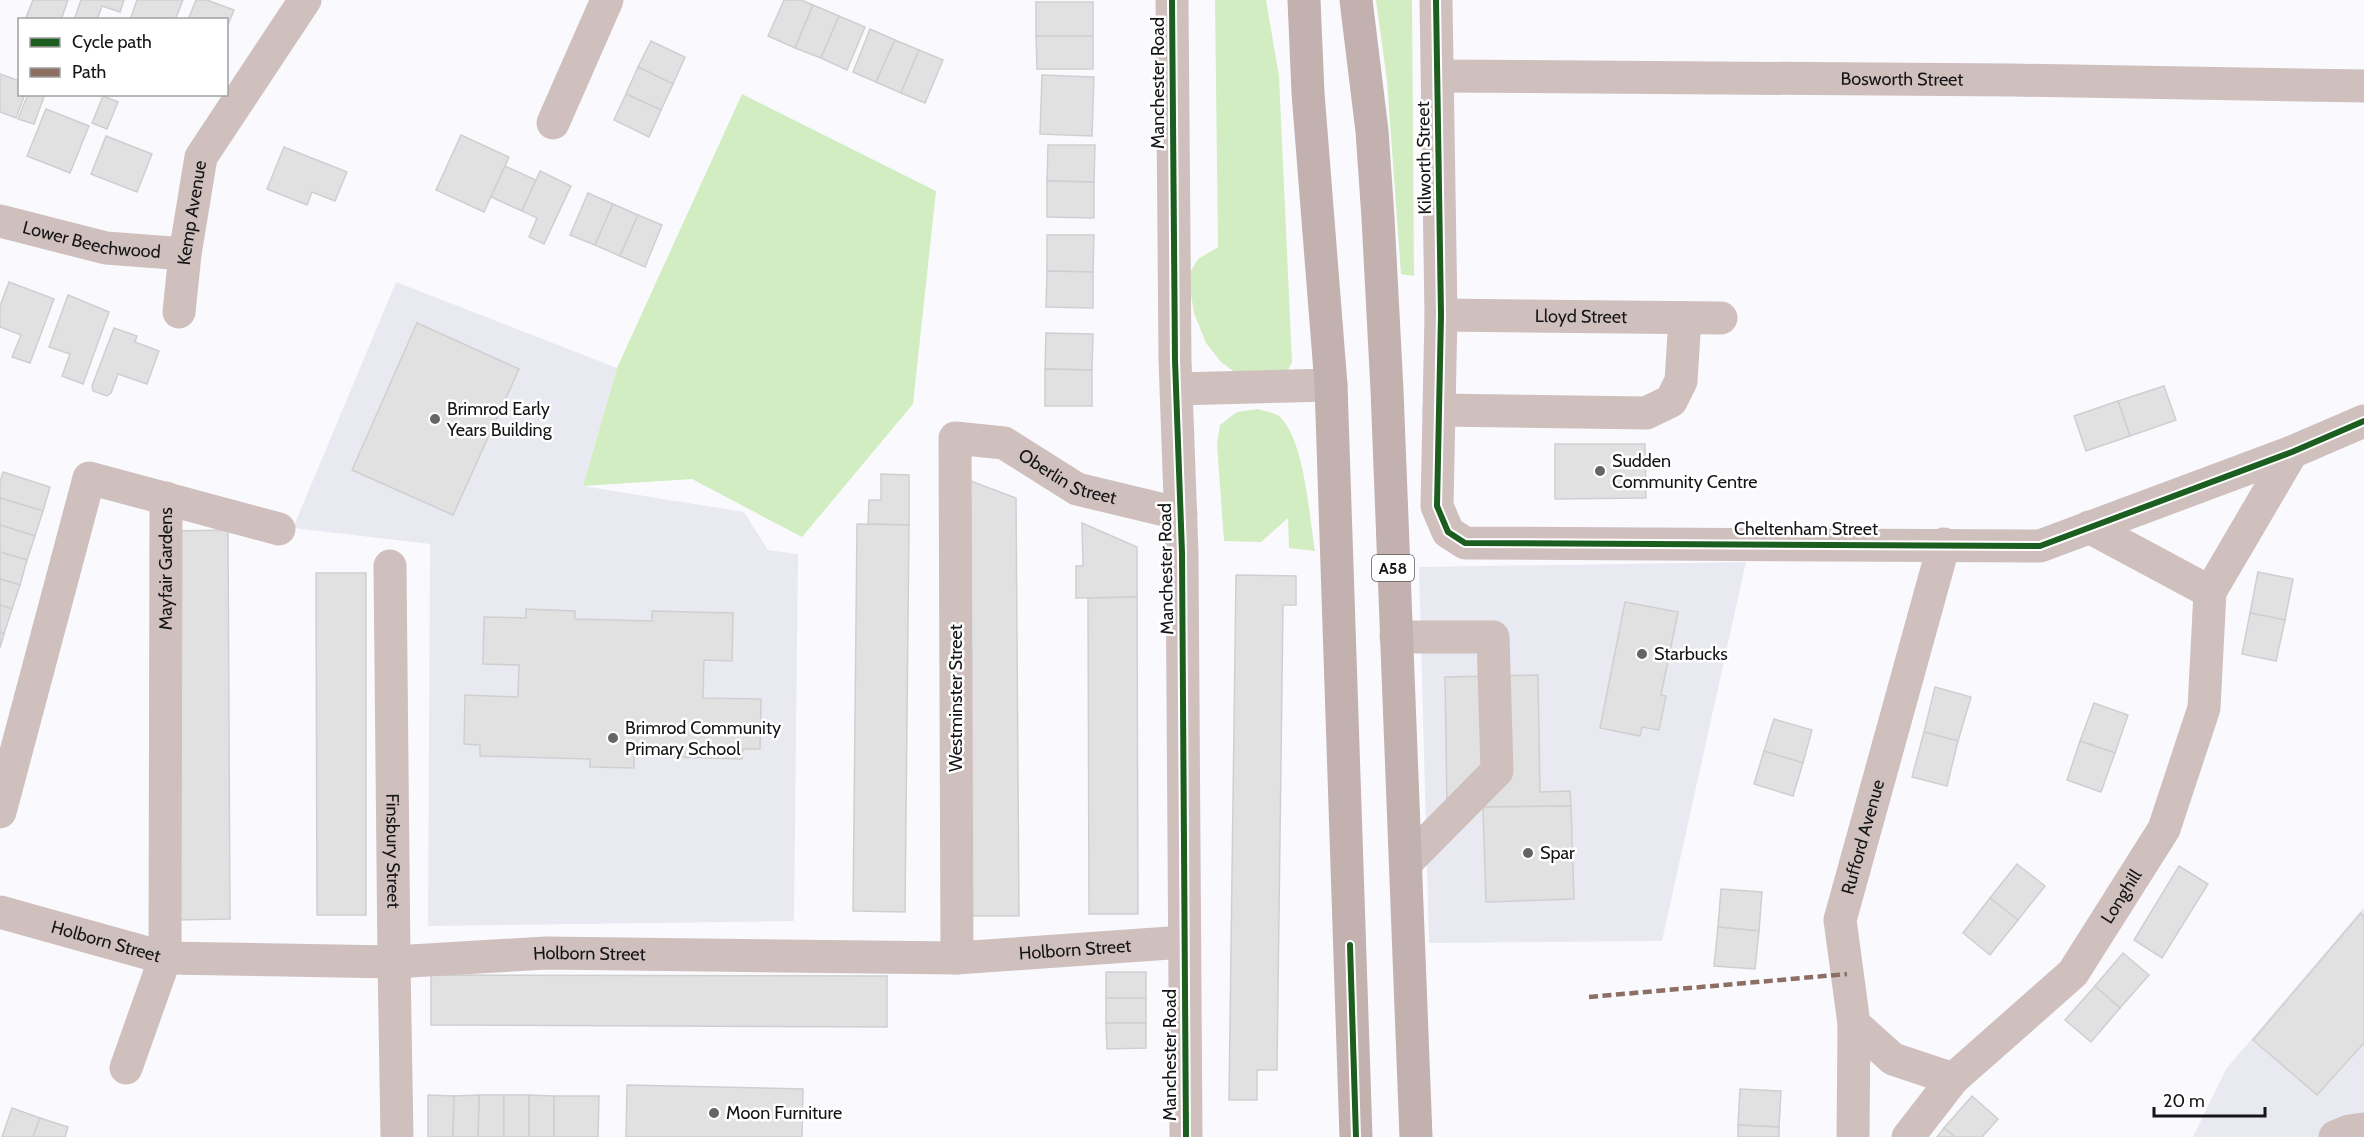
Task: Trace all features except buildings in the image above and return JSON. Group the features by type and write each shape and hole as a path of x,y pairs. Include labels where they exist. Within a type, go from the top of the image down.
{"highway":[{"path":"1304,0 1308,93 1331,386 1356,1137"},
{"name":"A58","path":"1356,0 1372,131 1388,390 1416,1137"}],"street":[{"name":"Kemp Avenue","path":"179,312 185,254 201,157 305,0"},
{"path":"553,123 607,0"},
{"name":"Manchester Road","path":"1172,0 1175,360 1181,514 1186,1137"},
{"name":"Kilworth Street","path":"1436,0 1441,315"},
{"name":"Bosworth Street","path":"1438,76 2011,80 2364,86"},
{"name":"Lower Beechwood","path":"0,220 106,248 185,254"},
{"name":"Lloyd Street","path":"1441,315 1721,318"},
{"name":"Cheltenham Street","path":"1441,315 1437,506 1448,532 1465,543 2040,546 2292,452 2364,421"},
{"path":"1439,410 1646,412 1671,400 1681,381 1685,318"},
{"path":"1177,389 1331,386"},
{"name":"Oberlin Street","path":"955,438 1004,443 1077,489 1181,514"},
{"name":"Westminster Street","path":"955,438 957,957"},
{"path":"2089,527 2210,592 2292,452"},
{"name":"Mayfair Gardens","path":"0,812 88,478 166,498 165,958 126,1068"},
{"path":"166,498 279,529"},
{"name":"Rufford Avenue","path":"1853,1137 1854,1024 1840,920 1944,544"},
{"name":"Finsbury Street","path":"390,566 397,1137"},
{"name":"Longhill","path":"1908,1137 1953,1079 2073,973 2164,829 2204,708 2210,592"},
{"path":"1396,637 1493,637 1497,771 1406,863"},
{"name":"Holborn Street","path":"0,912 165,958 394,962 546,953 957,957 1184,942"},
{"path":"1854,1024 1893,1059 1953,1079"},
{"path":"2335,1137 2349,1131 2364,1129"}],"shaded area":[{"name":"Brimrod Community Primary School","path":"396,282 617,368 583,486 744,512 768,550 798,554 794,921 428,926 430,544 293,528"},
{"path":"1746,562 1662,941 1429,943 1419,567"},
{"path":"2364,907 2364,1137 2193,1137 2226,1069"}],"green space":[{"path":"1215,0 1266,0 1279,76 1292,362 1287,373 1236,373 1221,362 1206,343 1194,313 1188,276 1198,259 1218,247"},
{"path":"1376,0 1412,0 1414,276 1401,274 1387,81"},
{"path":"742,94 936,191 913,404 802,537 692,479 583,486 617,368"},
{"path":"1258,409 1280,417 1295,443 1305,480 1315,551 1289,548 1288,518 1261,542 1224,541 1217,444 1220,425 1237,412"}],"marked path":[{"path":"1589,997 1847,974"}],"cycle path":[{"path":"1172,0 1175,360 1182,553 1186,1137"},
{"path":"1436,0 1441,315 1437,506 1448,532 1465,543 2040,546 2292,452 2364,421"},
{"path":"1350,945 1356,1137"}],"place":[{"name":"Brimrod Early Years Building","path":"435,419"},
{"name":"Sudden Community Centre","path":"1600,471"},
{"name":"Starbucks","path":"1642,654"},
{"name":"Brimrod Community Primary School","path":"613,738"},
{"name":"Spar","path":"1528,853"},
{"name":"Moon Furniture","path":"714,1113"}]}
